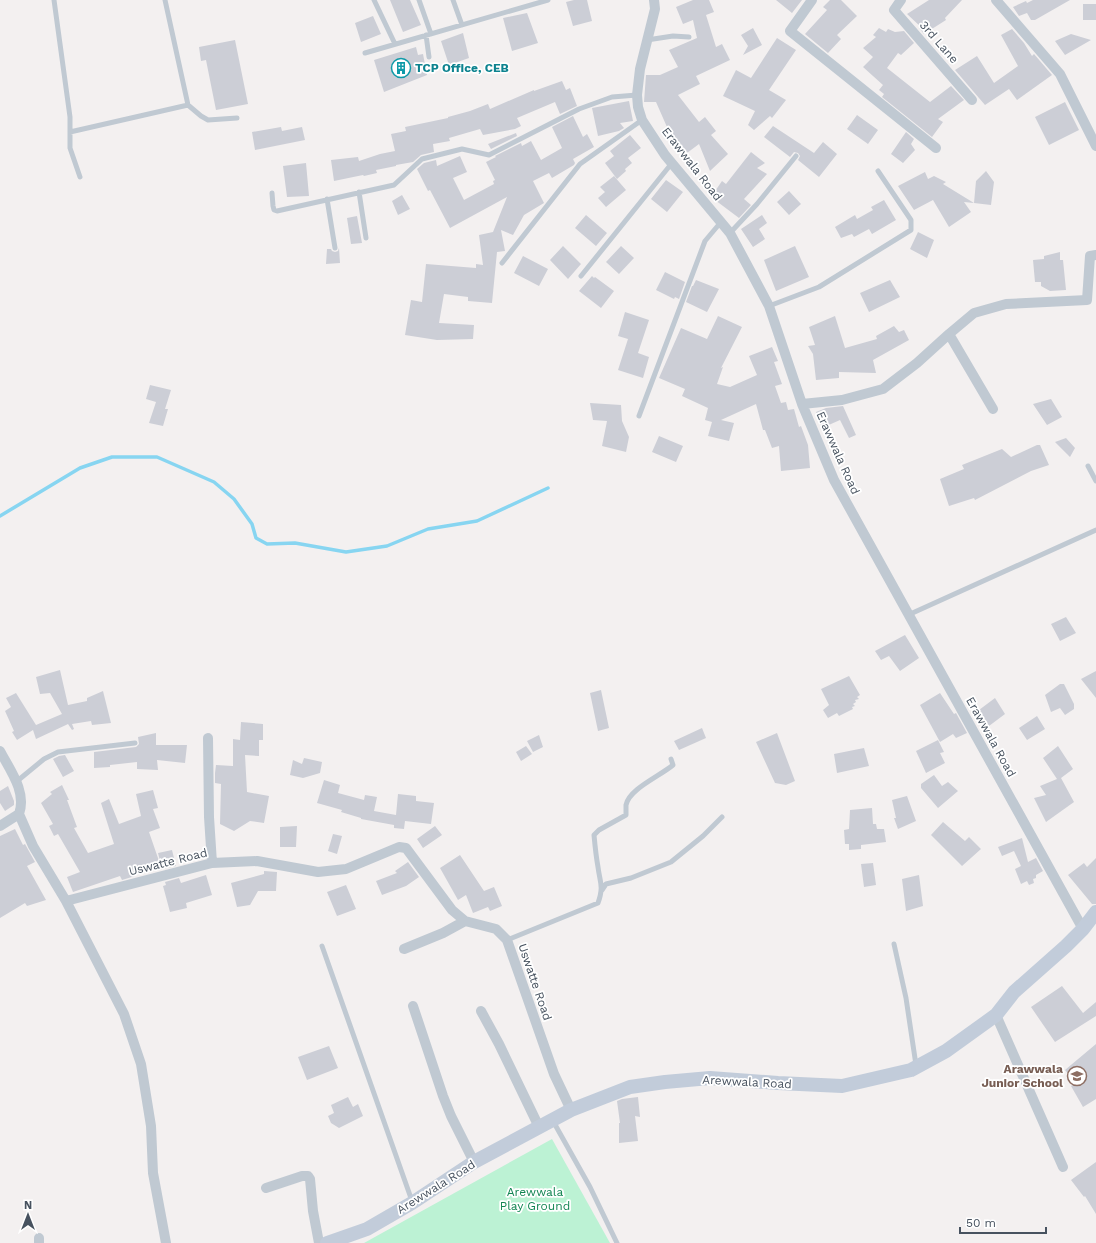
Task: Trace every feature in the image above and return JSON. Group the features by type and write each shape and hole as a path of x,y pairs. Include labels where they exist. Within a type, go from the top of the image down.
{"street":[{"name":"Erawwala Road","path":"654,0 655,9 640,69 637,95 638,107 642,120 672,163 730,233 769,306 802,404 834,480 1083,929"},
{"path":"812,0 790,31 936,148"},
{"name":"3rd Lane","path":"900,0 894,10 972,100"},
{"path":"996,0 1060,74 1096,146"},
{"path":"802,404 842,400 883,389 917,363 974,313 1006,304 1087,300 1090,256 1096,255"},
{"path":"949,334 993,409"},
{"path":"208,738 209,818 212,863"},
{"path":"0,751 20,788 22,806 19,814 0,826"},
{"path":"19,814 33,846 66,901 124,1014 141,1064 151,1126 153,1173 166,1243"},
{"name":"Uswatte Road","path":"66,901 212,863 257,861 318,872 346,869 399,847 406,848 452,910 465,921 496,929 507,940 554,1074 571,1110"},
{"name":"Arewwala Road","path":"327,1243 367,1229 412,1203 474,1162 571,1110 630,1087 710,1078 842,1086 912,1070 946,1051 996,1014 1014,992 1083,929 1096,912"},
{"path":"404,949 443,933 465,921"},
{"path":"413,1006 443,1096 451,1116 474,1162"},
{"path":"481,1011 499,1044 539,1127"},
{"path":"996,1014 1063,1167"},
{"path":"266,1188 302,1176 308,1176 310,1179 313,1211 319,1243"}],"lane":[{"path":"54,0 68,92 70,148 80,177"},
{"path":"166,0 188,105 208,120 237,118"},
{"path":"374,0 395,44"},
{"path":"419,0 429,34 429,57"},
{"path":"452,0 462,25"},
{"path":"365,53 548,0"},
{"path":"647,40 673,36 689,36"},
{"path":"272,192 272,206 274,210 277,211 394,185 422,160 462,149 489,155 579,109 612,97 637,95"},
{"path":"70,132 188,105"},
{"path":"502,263 580,164 642,120"},
{"path":"730,233 757,204 796,156"},
{"path":"581,276 672,163"},
{"path":"769,306 818,287 912,230 911,220 878,171"},
{"path":"359,192 366,238"},
{"path":"327,199 335,248"},
{"path":"639,416 705,241 721,222"},
{"path":"1088,466 1096,481"},
{"path":"908,615 1096,530"},
{"path":"16,782 44,759 58,752 97,746 135,743"},
{"path":"507,940 598,903 601,891 601,880 598,869 594,835 599,830 626,815 626,804 639,787 664,773 672,765 671,759"},
{"path":"601,891 606,884 631,878 671,862 703,836 722,816"},
{"path":"894,944 906,998 916,1068"},
{"path":"322,946 412,1203"},
{"path":"553,1120 590,1187 617,1243"}],"green space":[{"name":"Arewwala Play Ground","path":"552,1139 610,1243 364,1243"}],"building":[{"path":"390,0 410,0 421,25 403,32"},
{"path":"574,0 587,0 592,21 573,26 566,2"},
{"path":"693,0 709,0 714,12 706,15 716,47 722,44 730,60 696,76 700,84 678,95 699,122 705,117 716,131 711,135 728,154 710,171 699,144 687,153 667,127 656,102 644,102 646,75 660,75 678,67 669,50 697,38 693,20 683,24 676,7"},
{"path":"776,0 802,0 792,13"},
{"path":"830,0 841,0 857,16 837,35 841,39 828,53 805,34 827,10 823,7"},
{"path":"929,0 962,0 945,18 946,20 924,34 919,28 922,28 907,14"},
{"path":"1033,0 1070,0 1035,20 1031,20 1027,13 1019,16 1013,7 1026,1 1027,3"},
{"path":"1083,4 1096,4 1096,20 1083,20"},
{"path":"527,13 538,43 512,51 503,18"},
{"path":"373,16 381,34 361,42 355,23"},
{"path":"753,28 762,45 743,55 748,46 741,35"},
{"path":"879,28 886,32 888,29 895,32 904,31 914,43 901,55 898,53 887,68 930,102 951,86 964,100 938,119 943,122 932,137 882,97 884,94 879,90 883,85 863,67 873,57 863,48 876,37 873,35"},
{"path":"1012,29 1024,43 1032,56 1034,54 1052,75 1017,100 1009,89 985,105 955,70 977,56 994,83 1018,66 1001,35"},
{"path":"463,33 469,58 449,65 441,41"},
{"path":"1071,34 1091,40 1065,55 1055,41"},
{"path":"777,38 796,50 769,90 786,100 772,118 770,116 754,130 748,125 755,111 723,96 736,70 751,78"},
{"path":"235,40 248,104 216,110 206,60 201,61 199,47"},
{"name":"TCP Office, CEB","path":"416,47 418,55 423,54 427,75 384,92 374,60"},
{"path":"562,81 566,90 570,88 577,106 560,114 555,102 517,118 521,126 515,129 483,135 480,129 449,138 450,141 433,144 434,152 421,155 413,162 376,170 377,173 334,181 331,160 358,157 359,161 395,151 391,134 406,131 405,127 448,118 488,104 490,109 534,90"},
{"path":"629,101 633,121 620,123 624,128 619,131 598,136 592,108"},
{"path":"1065,102 1079,130 1049,145 1035,117"},
{"path":"857,115 878,130 868,144 847,129"},
{"path":"573,116 583,137 587,134 594,147 573,159 575,163 574,165 552,178 549,173 533,181 544,203 524,215 513,235 501,230 505,251 497,252 492,303 468,301 468,297 444,294 439,323 474,325 473,339 437,340 405,335 411,300 422,302 426,264 476,268 476,264 483,265 479,235 493,232 507,197 450,228 417,169 424,163 436,160 437,166 460,156 467,172 453,178 464,200 494,184 493,181 495,180 486,162 496,157 495,156 521,143 522,146 531,141 541,160 562,148 552,127"},
{"path":"773,126 814,153 823,142 837,154 819,177 798,160 800,156 798,153 794,152 790,157 764,137"},
{"path":"281,127 282,131 302,127 305,140 255,150 252,132"},
{"path":"906,132 914,139 911,144 915,150 903,163 891,154"},
{"path":"516,133 517,136 491,149 488,144"},
{"path":"630,135 641,148 628,158 632,163 617,179 605,163 614,156 610,151"},
{"path":"751,152 765,163 757,168 767,174 744,199 751,205 739,218 711,197 722,181 726,184"},
{"path":"306,163 309,196 287,197 283,166"},
{"path":"986,171 994,182 991,205 974,203 976,181"},
{"path":"925,172 928,179 934,176 946,182 943,184 974,203 964,202 971,212 949,227 933,200 914,210 898,186"},
{"path":"614,176 626,190 606,207 598,198 605,192 600,187"},
{"path":"666,180 683,192 667,212 651,199"},
{"path":"789,191 801,204 789,215 777,202"},
{"path":"402,195 410,209 398,215 392,201"},
{"path":"884,200 896,220 872,234 869,229 854,237 852,234 841,238 835,227 855,215 857,219 873,210 871,207"},
{"path":"586,215 607,233 596,246 575,228"},
{"path":"762,215 767,223 759,229 765,239 753,247 741,229"},
{"path":"357,216 362,243 351,244 347,218"},
{"path":"918,232 934,240 927,258 910,249"},
{"path":"563,246 581,264 568,279 550,260"},
{"path":"621,246 634,258 619,274 606,262"},
{"path":"795,246 809,277 776,291 764,260"},
{"path":"339,248 340,263 326,264 327,249 331,249 335,252 338,251"},
{"path":"1060,252 1060,260 1063,260 1066,290 1050,291 1041,286 1041,282 1035,282 1033,260 1044,259 1044,256"},
{"path":"523,256 548,269 539,286 514,273"},
{"path":"665,272 685,282 679,299 675,297 674,299 656,290"},
{"path":"592,276 614,291 601,308 579,291"},
{"path":"696,280 719,289 707,312 686,302"},
{"path":"890,280 900,297 869,312 860,293"},
{"path":"625,312 649,320 638,353 649,357 643,378 618,370 628,339 618,336"},
{"path":"718,316 742,327 721,368 723,367 717,384 730,387 757,375 749,356 772,347 778,361 774,362 782,384 775,386 781,403 786,402 788,410 794,409 799,427 801,426 808,445 810,468 781,471 779,446 772,448 765,430 763,430 756,404 721,420 734,423 729,441 708,436 712,422 705,420 708,408 682,396 685,389 659,378 681,328 707,339"},
{"path":"835,316 845,348 877,339 876,336 894,326 899,332 904,330 909,340 873,360 876,373 839,372 839,378 816,380 813,354 808,346 815,345 809,327"},
{"path":"150,385 171,390 165,409 168,409 163,426 149,423 156,402 146,399"},
{"path":"1051,399 1062,417 1047,425 1033,404"},
{"path":"590,403 621,405 622,421 629,437 626,452 602,446 607,421 593,420"},
{"path":"843,406 856,435 849,438 840,420 822,428 816,412 826,408"},
{"path":"659,436 683,446 676,462 652,452"},
{"path":"1066,438 1075,448 1070,457 1055,442"},
{"path":"1040,445 1049,465 1031,471 975,500 974,498 949,506 940,479 964,469 962,465 1002,449 1011,457"},
{"path":"1066,617 1076,633 1060,641 1051,624"},
{"path":"905,635 919,658 900,671 889,656 881,660 875,651"},
{"path":"60,670 68,705 87,701 87,698 103,691 111,723 92,725 91,721 72,724 74,729 72,730 68,724 36,739 33,730 17,740 12,732 14,731 5,711 11,707 6,698 16,693 36,725 62,714 50,693 40,694 36,677"},
{"path":"1096,671 1096,698 1081,679"},
{"path":"849,676 860,695 857,697 859,699 855,700 856,702 853,704 855,706 852,707 853,709 839,716 837,713 828,718 823,710 829,705 821,689"},
{"path":"1060,684 1064,684 1074,704 1074,709 1065,715 1060,708 1051,712 1045,695"},
{"path":"601,690 609,728 598,731 590,693"},
{"path":"940,693 954,714 956,713 967,733 956,738 953,734 940,742 920,705"},
{"path":"995,698 1005,714 989,726 979,710"},
{"path":"1037,716 1045,729 1027,740 1019,728"},
{"path":"241,722 263,724 263,740 259,740 259,756 245,755 247,792 269,796 264,823 250,821 234,831 220,824 221,784 215,783 215,773 216,765 233,766 233,739 240,740"},
{"path":"702,728 706,738 679,750 674,741"},
{"path":"156,733 156,745 187,745 185,763 157,760 158,770 137,769 137,762 110,765 110,767 94,768 94,752 136,747 139,744 138,737"},
{"path":"777,733 795,781 786,785 775,783 756,742"},
{"path":"539,735 543,747 533,752 527,741"},
{"path":"938,740 944,752 940,753 945,763 926,773 916,751"},
{"path":"526,746 532,754 521,761 516,752"},
{"path":"1058,746 1073,769 1061,778 1074,802 1046,822 1034,798 1046,795 1040,786 1057,779 1043,758"},
{"path":"864,748 869,766 837,773 834,754"},
{"path":"65,755 74,771 63,777 53,759"},
{"path":"304,758 322,762 320,773 303,778 290,775 293,760 302,764"},
{"path":"934,775 942,786 948,782 958,791 938,808 921,788 921,784"},
{"path":"324,780 340,785 338,793 364,800 365,795 377,797 374,811 396,815 398,794 416,796 416,801 434,803 431,824 405,821 404,829 394,828 394,825 361,819 341,812 342,810 317,803"},
{"path":"62,785 69,800 67,800 77,827 74,828 88,853 114,844 101,803 109,799 119,824 141,816 136,794 153,790 158,808 153,809 160,828 149,832 159,861 133,870 135,876 122,880 120,876 73,892 67,877 80,872 58,834 54,836 49,826 53,824 41,803 52,794 50,792"},
{"path":"8,786 14,801 14,805 5,811 0,803 0,791"},
{"path":"907,796 916,821 898,829 894,818 896,818 892,800"},
{"path":"872,808 873,824 876,824 877,829 884,829 886,842 861,845 861,849 849,850 849,844 845,844 844,830 849,829 850,810"},
{"path":"943,822 965,841 969,837 981,849 962,866 931,835"},
{"path":"297,826 296,847 280,847 280,827"},
{"path":"435,826 442,835 423,848 417,839"},
{"path":"15,829 23,845 25,844 35,862 27,866 46,900 27,906 25,903 0,918 0,836"},
{"path":"333,834 342,836 337,854 328,851"},
{"path":"1022,838 1028,862 1036,858 1043,871 1036,875 1036,878 1033,879 1034,883 1029,885 1027,881 1021,884 1015,869 1021,866 1014,851 1002,856 998,847"},
{"path":"172,850 176,866 162,869 158,853"},
{"path":"460,855 484,891 494,887 502,906 490,911 488,907 473,913 466,895 458,900 440,868"},
{"path":"1096,858 1096,904 1092,904 1068,875 1084,863 1087,867"},
{"path":"408,862 419,877 406,886 382,895 376,881 397,873 395,871"},
{"path":"873,863 876,885 864,887 861,864"},
{"path":"264,871 277,872 276,891 258,891 250,905 237,907 231,883 264,874"},
{"path":"206,875 212,895 186,903 187,908 170,912 163,886 166,885 165,882 179,878 181,883"},
{"path":"919,875 923,906 906,911 902,879"},
{"path":"346,885 356,909 337,916 327,892"},
{"path":"1062,986 1083,1013 1096,1002 1096,1016 1055,1042 1031,1007"},
{"path":"1096,1044 1096,1099 1083,1107 1071,1086 1076,1083 1065,1070"},
{"path":"329,1046 338,1068 307,1080 298,1057"},
{"path":"348,1097 353,1107 358,1104 363,1116 339,1128 331,1123 328,1116 334,1113 331,1105"},
{"path":"638,1097 640,1117 635,1116 638,1141 619,1143 620,1123 617,1101"},
{"path":"1096,1162 1096,1214 1085,1196 1084,1197 1071,1180"}],"waterway":[{"path":"0,516 80,468 112,457 157,457 214,482 234,499 252,524 256,538 267,544 295,543 346,552 387,546 428,529 477,521 548,488"}],"place":[{"name":"TCP Office, CEB","path":"401,68"},
{"name":"Arawwala Junior School","path":"1077,1076"}]}
